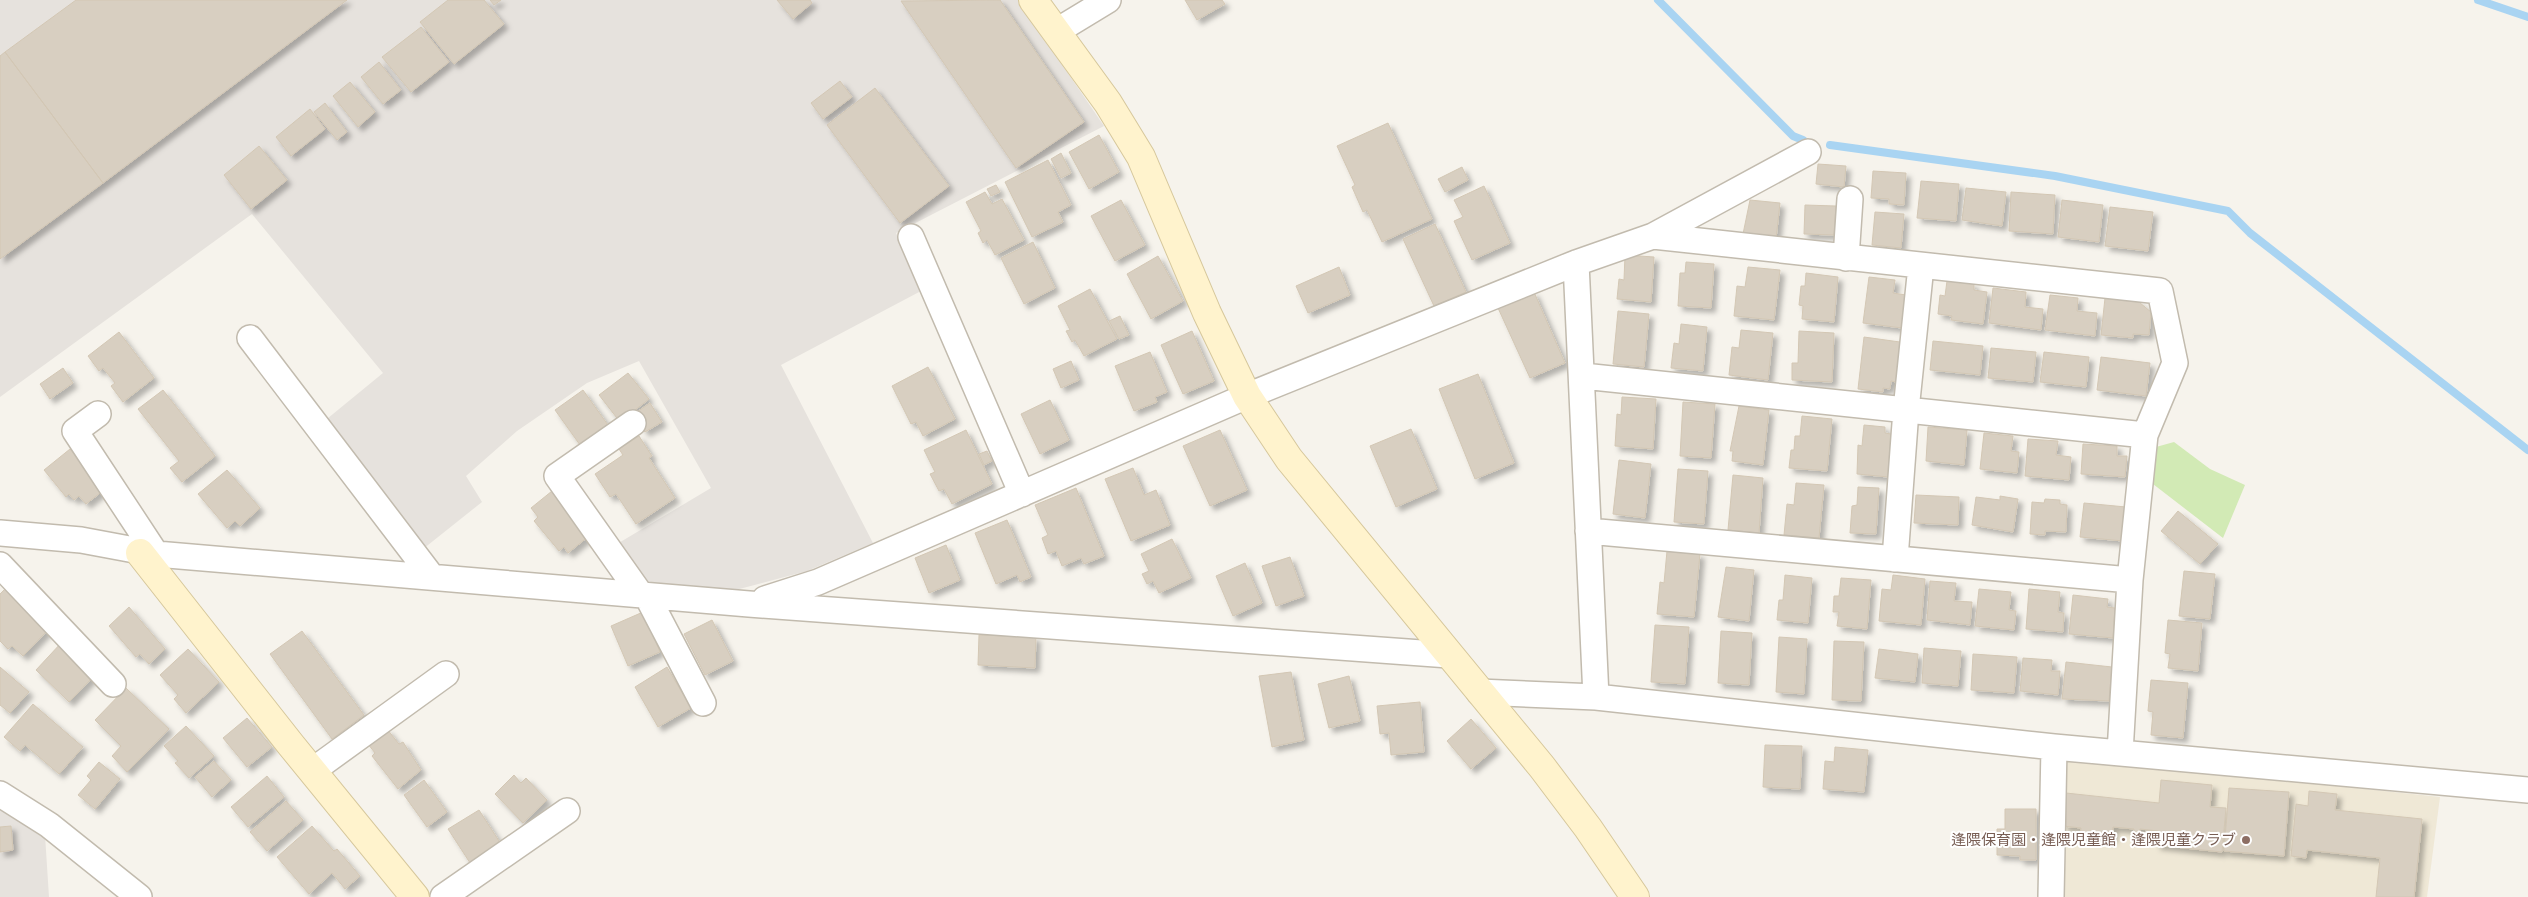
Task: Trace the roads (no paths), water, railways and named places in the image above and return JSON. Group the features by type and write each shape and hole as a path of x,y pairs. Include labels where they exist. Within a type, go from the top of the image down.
{"street":[{"path":"1033,0 1108,103 1140,157 1207,313 1247,396 1289,459 1588,828 1635,897"},
{"path":"1056,31 1108,0"},
{"path":"748,604 818,582 1247,396 1576,262 1653,236 1808,152"},
{"path":"1846,258 1850,199"},
{"path":"1653,236 2160,291 2175,363 2145,436 2130,580 2120,753"},
{"path":"911,238 1022,494"},
{"path":"1576,262 1583,376 1596,696"},
{"path":"1895,559 1906,410 1921,266"},
{"path":"250,338 432,577"},
{"path":"1583,376 2145,436"},
{"path":"98,414 75,431 148,554 312,771 415,897"},
{"path":"633,423 557,476 644,595 703,703"},
{"path":"1588,531 2130,580"},
{"path":"0,534 81,540 148,554 748,604 1449,655"},
{"path":"0,565 113,684"},
{"path":"312,771 446,674"},
{"path":"1479,692 1596,696 2054,747 2528,790"},
{"path":"2052,897 2054,747"},
{"path":"0,794 48,825 139,897"},
{"path":"443,897 567,811"}],"waterway":[{"path":"1658,0 1793,136 1803,140"},
{"path":"2478,0 2528,17"},
{"path":"1830,145 2055,176 2228,211 2250,233 2528,450"}],"place":[{"name":"逢隈保育園・逢隈児童館・逢隈児童クラブ","path":"2246,840"}]}
